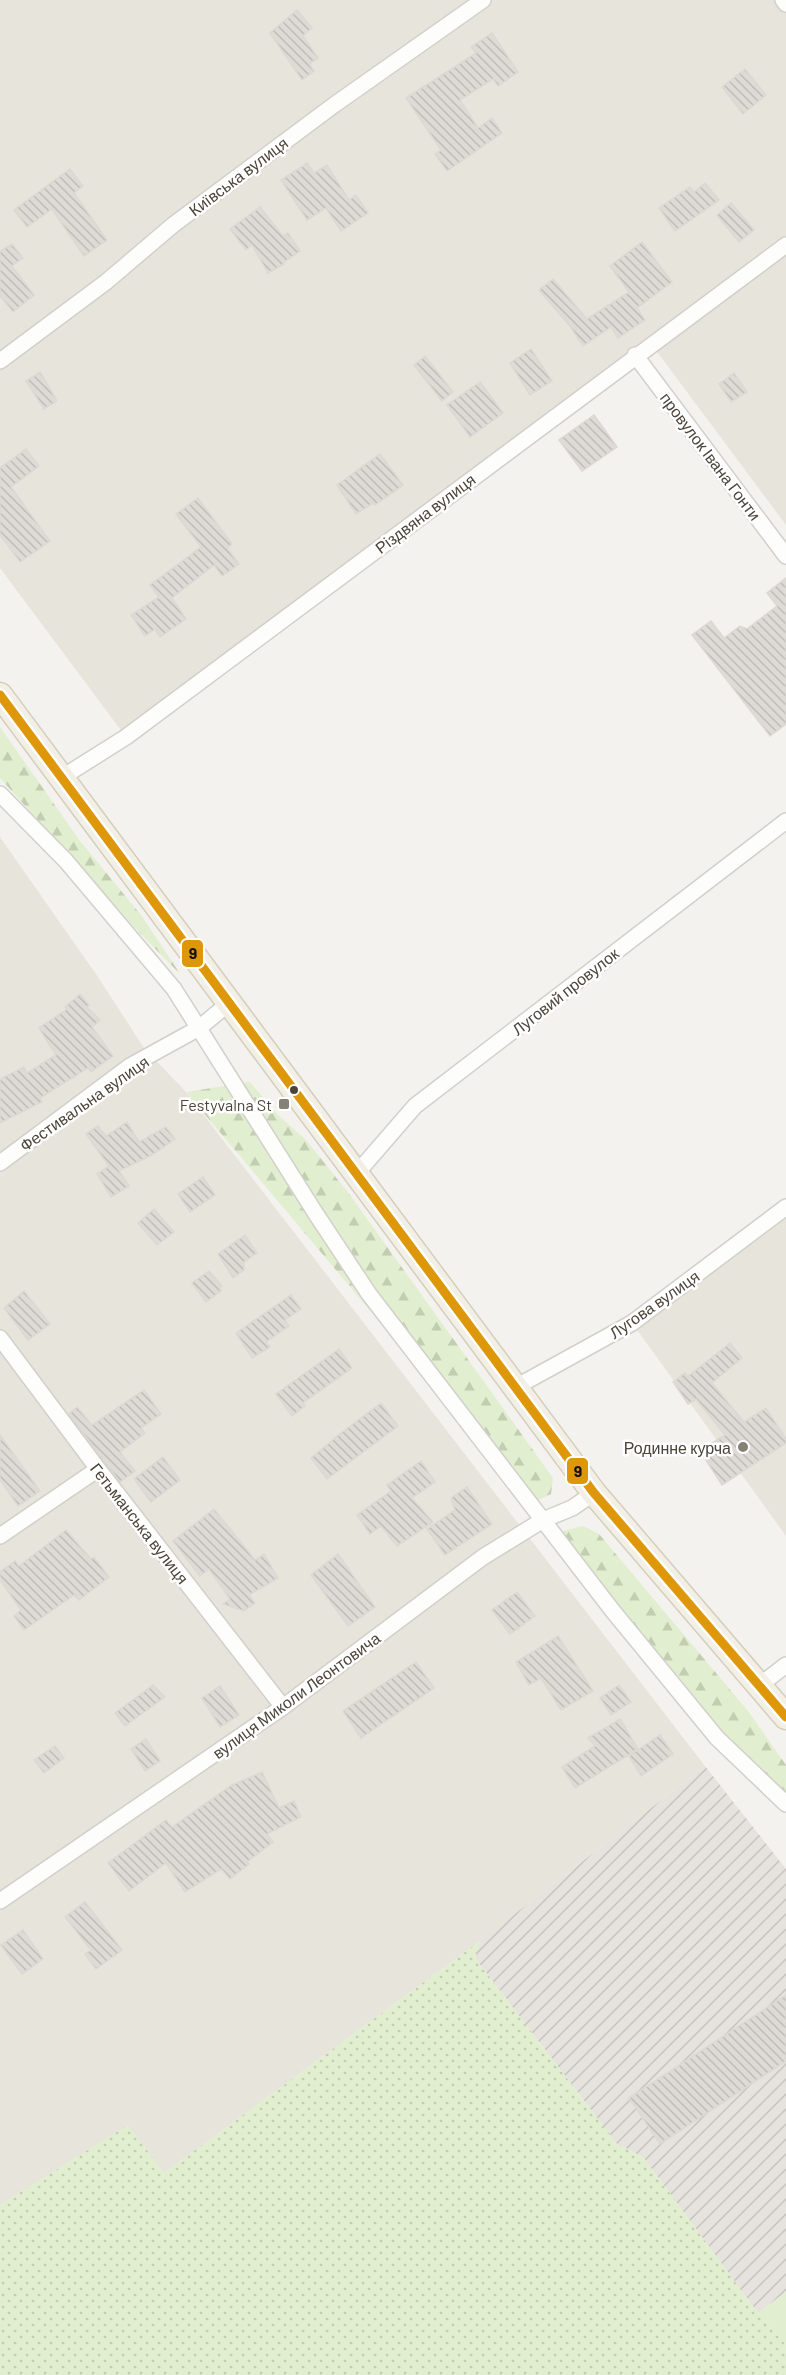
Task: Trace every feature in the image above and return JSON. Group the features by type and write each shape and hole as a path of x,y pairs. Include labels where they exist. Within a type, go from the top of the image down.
{"main road":[{"path":"0,695 200,962 228,1004 357,1173 514,1389 594,1493 786,1717"}],"street":[{"name":"Київська вулиця","path":"0,361 106,282 191,210 483,0"},
{"path":"783,0 786,4"},
{"name":"Різдвяна вулиця","path":"61,778 126,737 786,244"},
{"name":"провулок Івана Гонти","path":"635,356 786,556"},
{"path":"0,794 66,861 174,989 304,1197 369,1294 612,1610 717,1738 786,1804"},
{"name":"Луговий провулок","path":"357,1173 415,1106 786,821"},
{"name":"Фестивальна вулиця","path":"0,1163 130,1066 199,1028 228,1004"},
{"name":"Лугова вулиця","path":"514,1389 632,1323 786,1207"},
{"name":"Гетьманська вулиця","path":"0,1338 98,1469 283,1707"},
{"path":"0,1536 98,1469"},
{"name":"вулиця Миколи Леонтовича","path":"0,1901 283,1707 483,1557 543,1520 572,1508 594,1493"},
{"path":"760,1685 786,1665"}],"shaded area":[{"path":"0,0 786,0 786,525 652,345 126,737 0,568"},
{"path":"0,837 98,977 144,1048 186,1092 705,1766 480,1941 164,2173 127,2126 0,2205"},
{"path":"786,1207 786,1536 632,1323"},
{"path":"705,1766 786,1869 786,2292 758,2313 643,2157 617,2144 475,1958 480,1941"}],"green space":[{"path":"0,727 80,841 141,915 181,975 135,928 0,778"},
{"path":"250,1082 278,1115 306,1140 350,1195 553,1478 551,1494 532,1503 186,1092"},
{"path":"583,1526 599,1534 748,1711 786,1765 786,1796 763,1783 558,1532"},
{"path":"480,1941 475,1958 617,2144 643,2157 758,2313 786,2345 786,2375 0,2375 0,2205 128,2125 164,2173"},
{"path":"786,2292 786,2345 758,2313"}],"building":[{"path":"297,10 312,28 303,36 318,58 309,64 314,71 302,80 270,33"},
{"path":"492,33 518,72 498,86 493,79 460,100 478,128 492,118 502,133 447,171 435,154 441,150 406,98 476,53 471,47"},
{"path":"745,69 766,95 743,114 722,87"},
{"path":"307,163 314,173 327,165 349,200 356,195 368,213 341,231 326,208 307,220 281,180"},
{"path":"70,169 83,186 74,193 107,240 84,256 52,209 27,227 14,210"},
{"path":"705,183 719,200 675,231 659,208 690,187 694,192"},
{"path":"731,203 754,230 739,242 717,215"},
{"path":"260,207 283,236 288,233 300,251 268,273 252,245 246,250 230,229"},
{"path":"642,242 672,282 637,308 645,320 618,338 611,327 583,346 570,326 539,290 553,279 587,319 629,292 610,266"},
{"path":"12,244 23,258 12,266 34,295 13,312 0,296 0,251"},
{"path":"531,349 552,381 530,395 510,363"},
{"path":"425,356 453,392 442,401 414,365"},
{"path":"40,372 57,401 44,409 26,381"},
{"path":"734,373 747,392 731,402 719,384"},
{"path":"480,382 503,413 470,437 447,405"},
{"path":"594,415 617,447 582,471 559,440"},
{"path":"26,449 39,466 11,487 50,541 20,562 0,535 0,468"},
{"path":"380,454 403,485 375,505 373,503 356,514 337,485"},
{"path":"198,498 232,544 227,548 239,564 222,576 214,565 172,598 186,619 160,637 155,629 145,636 131,615 159,597 150,585 201,547 176,514"},
{"path":"786,578 786,724 770,736 692,635 711,621 724,638 740,626 747,629 777,606 767,593"},
{"path":"80,994 89,1005 87,1007 100,1020 92,1027 113,1056 91,1072 88,1068 40,1098 42,1102 0,1123 0,1079 24,1067 27,1073 56,1055 39,1028 67,1009 65,1007"},
{"path":"127,1122 139,1142 166,1127 175,1139 152,1155 119,1171 129,1186 111,1197 97,1174 109,1166 86,1134 98,1126 106,1136"},
{"path":"203,1177 215,1195 190,1212 178,1194"},
{"path":"154,1209 174,1232 157,1245 138,1223"},
{"path":"245,1235 257,1253 244,1262 244,1270 233,1278 218,1254"},
{"path":"209,1271 222,1286 219,1288 221,1291 206,1302 192,1283"},
{"path":"24,1291 50,1324 28,1340 4,1308"},
{"path":"291,1295 301,1309 285,1320 289,1326 266,1342 270,1347 252,1358 236,1333"},
{"path":"730,1343 742,1358 712,1383 744,1422 766,1408 786,1439 786,1443 722,1485 700,1451 725,1435 696,1399 688,1404 673,1382 685,1373 687,1377"},
{"path":"339,1349 352,1368 303,1403 305,1406 292,1416 276,1394"},
{"path":"144,1390 161,1414 141,1428 145,1433 120,1452 135,1471 120,1482 69,1414 77,1407 92,1425"},
{"path":"381,1403 398,1426 327,1479 311,1458"},
{"path":"0,1435 40,1491 18,1506 0,1480"},
{"path":"163,1457 180,1480 151,1502 134,1479"},
{"path":"421,1461 435,1482 412,1498 433,1522 397,1546 381,1526 370,1534 357,1515 391,1491 387,1485"},
{"path":"467,1487 492,1524 445,1555 427,1529 455,1510 451,1498"},
{"path":"214,1509 255,1560 264,1554 278,1578 249,1595 255,1603 244,1611 223,1604 230,1599 209,1569 200,1576 173,1541"},
{"path":"66,1530 91,1559 94,1557 109,1577 79,1600 74,1595 24,1630 14,1616 21,1610 0,1580 0,1572 15,1561 19,1566"},
{"path":"338,1554 375,1607 348,1626 311,1575"},
{"path":"517,1592 535,1616 510,1634 492,1610"},
{"path":"558,1636 593,1691 561,1710 541,1678 529,1685 516,1662"},
{"path":"416,1662 434,1688 361,1738 343,1711"},
{"path":"153,1685 165,1697 125,1726 115,1713"},
{"path":"619,1685 631,1702 611,1715 600,1698"},
{"path":"220,1686 239,1715 220,1727 202,1698"},
{"path":"620,1719 638,1749 575,1788 562,1767 595,1746 588,1738"},
{"path":"660,1735 673,1754 641,1776 629,1756"},
{"path":"146,1739 160,1761 145,1771 131,1749"},
{"path":"55,1746 64,1758 44,1773 34,1760"},
{"path":"262,1772 279,1808 294,1801 301,1817 267,1834 273,1842 230,1879 221,1869 185,1892 166,1863 129,1891 108,1863 166,1820 172,1827 232,1785"},
{"path":"85,1902 122,1950 96,1969 85,1954 91,1950 65,1917"},
{"path":"23,1930 43,1959 22,1974 1,1945"},
{"path":"786,1995 786,2061 660,2144 629,2098"}],"transit line":[{"name":"9","path":"0,695 594,1493 786,1717"}],"place":[{"name":"Festyvalna St","path":"284,1104"},
{"name":"Родинне курча","path":"743,1447"}]}
